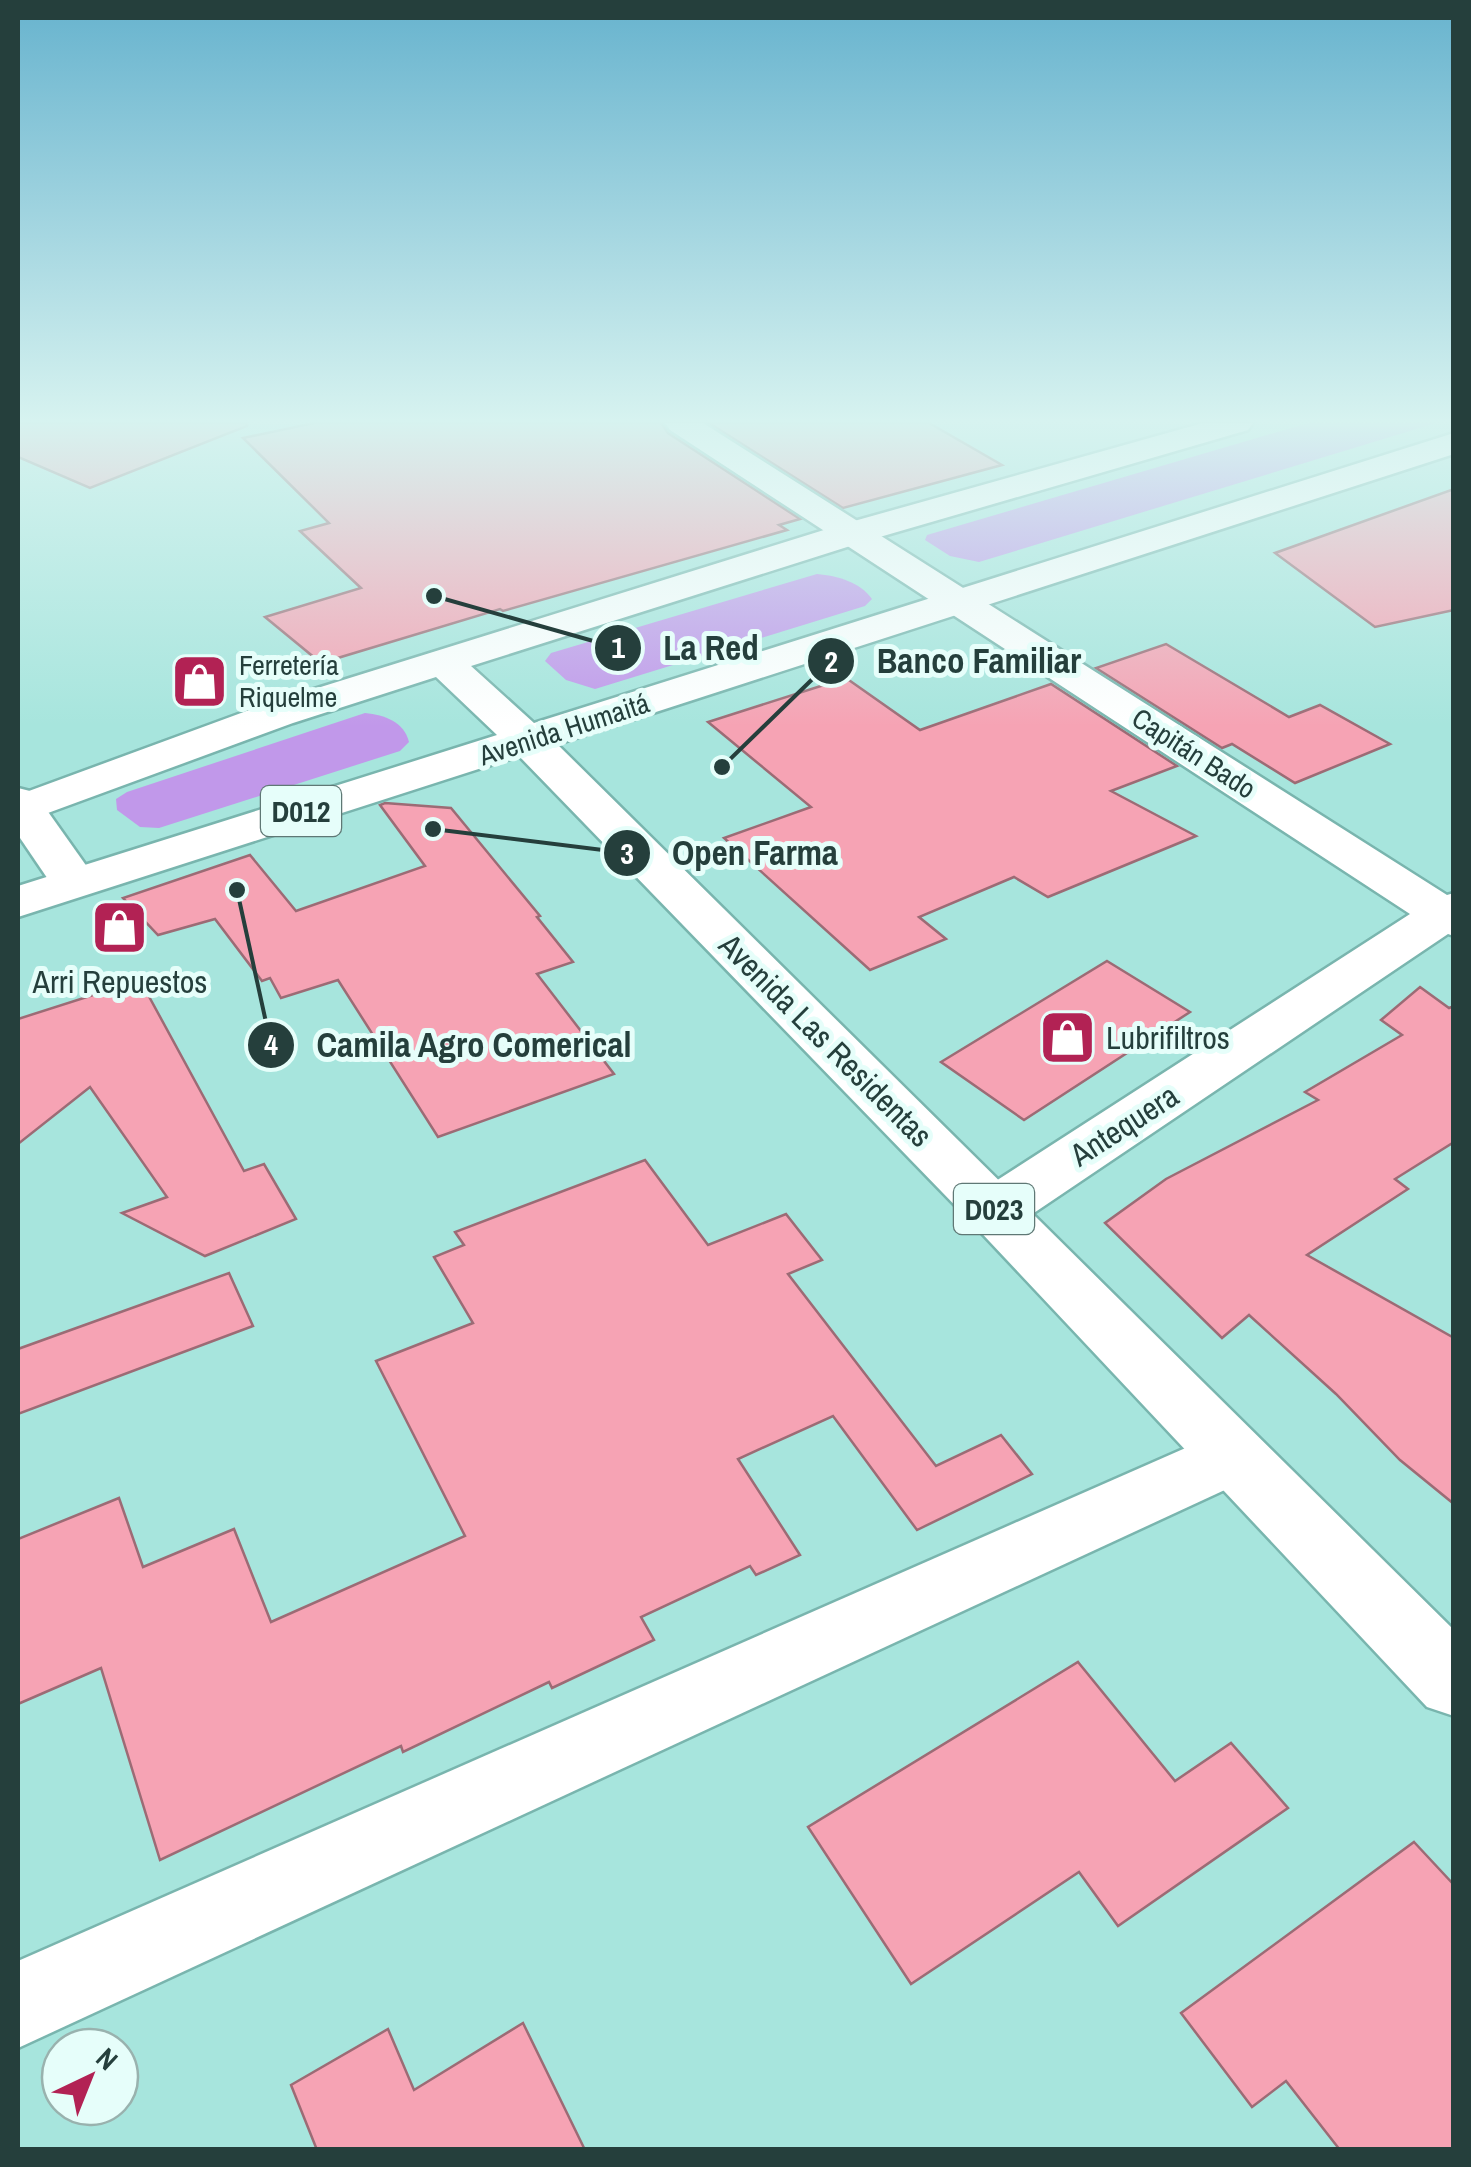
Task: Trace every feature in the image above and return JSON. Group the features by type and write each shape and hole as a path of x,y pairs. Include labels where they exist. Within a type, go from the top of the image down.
{"main road":[{"name":"Capitán Bado","path":"839,524 1450,914"},
{"path":"73,882 19,806 278,714 884,524"},
{"name":"Avenida Humaitá","path":"18,902 1197,524"},
{"name":"Avenida Las Residentas","path":"444,663 529,741 995,1210 1454,1682"},
{"name":"Antequera","path":"995,1210 1450,914"},
{"path":"18,2005 1231,1456"}],"shaded area":[{"path":"964,524 1104,524 979,562 950,556 925,540 927,535"},
{"path":"817,574 848,581 872,599 865,606 595,689 566,680 545,661 551,653"},
{"path":"365,713 393,721 403,729 409,742 400,751 159,828 140,827 117,810 116,799 127,792"}],"building":[{"path":"325,524 782,524 779,525 787,530 321,663 265,617 361,588 300,531"},
{"path":"1356,524 1454,524 1454,610 1375,627 1275,553"},
{"path":"1166,644 1289,717 1320,705 1390,744 1295,783 1232,744 1222,748 1096,668"},
{"path":"846,678 920,730 1051,684 1177,766 1111,791 1196,836 1048,897 1014,877 919,917 946,939 870,970 724,838 811,807 708,722"},
{"path":"380,805 451,808 573,962 537,974 614,1074 438,1137 338,980 281,998 270,978 262,981 215,919 158,935 123,898 250,855 296,911 425,866"},
{"name":"Lubrifiltros","path":"1107,961 1190,1012 1024,1120 941,1062"},
{"path":"140,980 244,1171 264,1164 296,1219 205,1256 122,1213 167,1197 90,1087 18,1144 18,1019"},
{"path":"1420,987 1449,1008 1454,1006 1454,1142 1395,1179 1408,1189 1307,1255 1454,1338 1454,1504 1400,1460 1336,1394 1249,1315 1222,1338 1105,1223 1166,1179 1318,1100 1305,1092 1402,1035 1381,1020"},
{"path":"645,1160 708,1245 786,1214 822,1260 788,1274 936,1466 1001,1435 1032,1474 917,1530 833,1416 738,1459 800,1555 756,1575 750,1566 641,1617 654,1640 552,1688 549,1682 403,1752 401,1746 160,1860 101,1668 18,1704 18,1539 119,1498 143,1567 234,1529 271,1622 465,1536 376,1361 473,1323 434,1257 464,1245 455,1232"},
{"path":"229,1273 253,1326 18,1414 18,1349"},
{"path":"1078,1662 1175,1781 1231,1743 1288,1808 1118,1926 1079,1872 911,1984 808,1827"},
{"path":"1414,1842 1454,1885 1454,2150 1340,2150 1286,2081 1252,2107 1181,2013"},
{"path":"523,2023 585,2150 317,2150 291,2085 388,2029 414,2090"}],"place":[{"name":"La Red","path":"434,596"},
{"name":"Ferretería Riquelme","path":"200,681"},
{"name":"Banco Familiar","path":"722,767"},
{"name":"Open Farma","path":"433,829"},
{"name":"Camila Agro Comerical","path":"237,890"},
{"name":"Arri Repuestos","path":"120,927"},
{"name":"Lubrifiltros","path":"1067,1037"}]}
